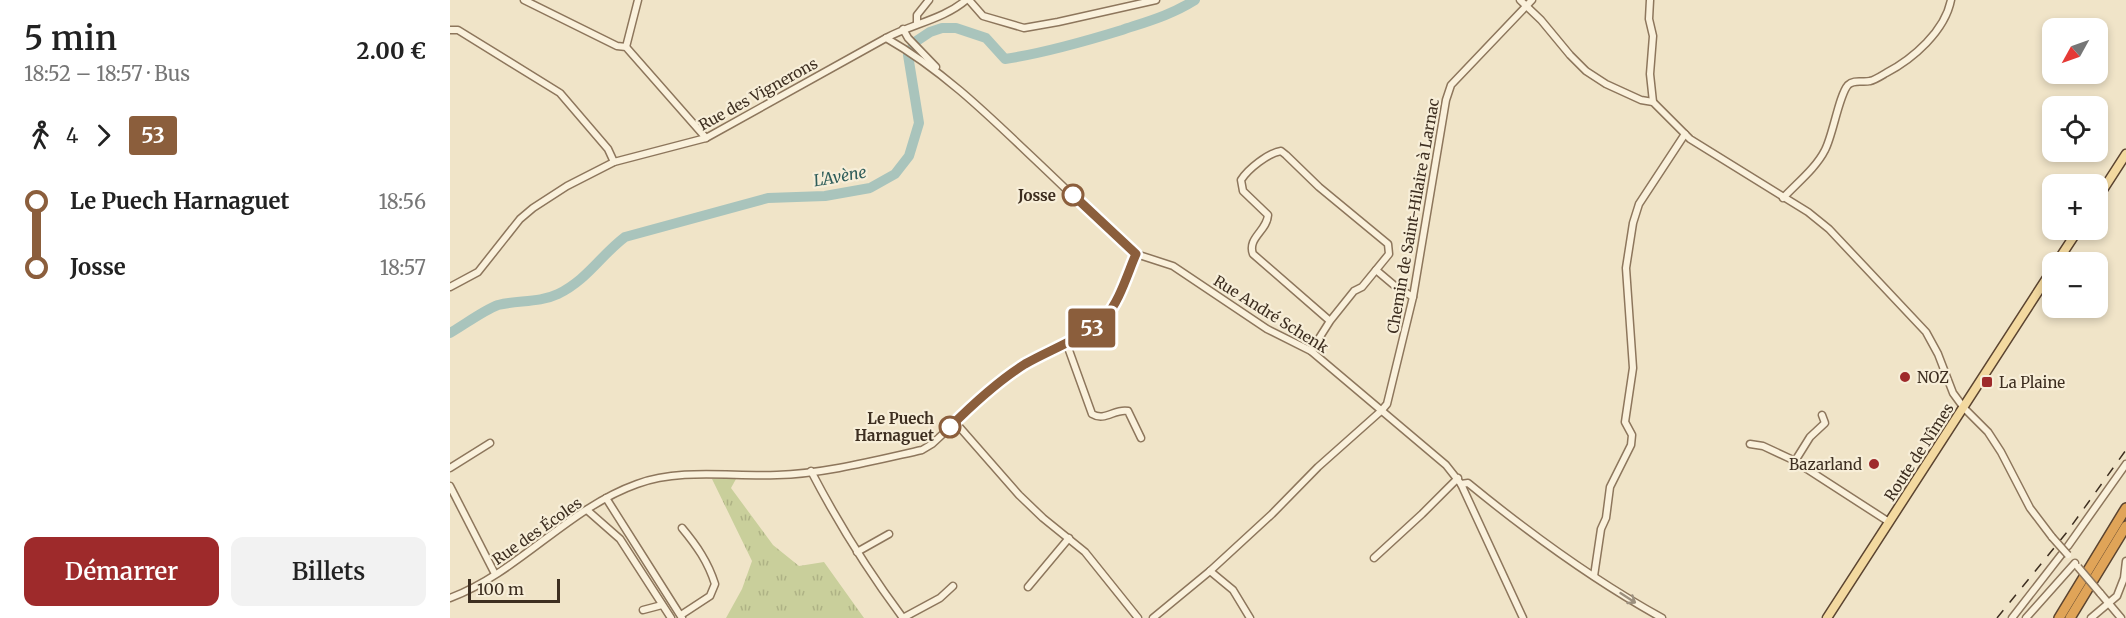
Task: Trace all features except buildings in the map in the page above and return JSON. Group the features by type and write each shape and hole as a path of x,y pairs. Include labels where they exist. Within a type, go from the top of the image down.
{"highway":[{"path":"2059,618 2126,508"},
{"path":"2070,618 2126,526"}],"main road":[{"path":"2108,182 2125,156"},
{"name":"Route de Nîmes","path":"1827,618 2042,286"}],"street":[{"path":"524,0 617,46 626,47 706,138"},
{"path":"626,47 638,0"},
{"path":"917,23 917,15 929,0"},
{"path":"967,0 983,16 1024,28 1156,0"},
{"name":"Rue des Vignerons","path":"450,288 478,272 512,228 533,208 567,186 614,162 706,138 903,29 952,11 967,0"},
{"path":"1520,0 1530,3 1570,55 1586,71 1606,84 1641,100 1653,102 1685,134 1820,220 1926,332 1936,348 1953,393 1964,408 1988,432 2030,508 2064,555 2076,565 2121,618"},
{"path":"1650,0 1649,19 1653,36 1650,74 1653,102"},
{"path":"1783,198 1824,153 1832,136 1848,85 1854,82 1871,81 1900,66 1916,54 1935,33 1950,7 1951,0"},
{"name":"Chemin de Saint-Hilaire à Larnac","path":"1153,618 1210,571 1387,404 1413,297 1442,116 1451,85 1530,3"},
{"name":"Rue André Schenk","path":"903,29 920,54 1136,254 1173,266 1267,329 1311,351 1446,465 1460,481 1523,618"},
{"path":"450,30 459,30 560,93 608,149 614,162"},
{"name":"Rue André Schenk","path":"886,38 920,54"},
{"path":"1594,576 1610,487 1631,445 1632,435 1625,422 1633,368 1626,268 1633,223 1639,204 1685,134"},
{"path":"1311,351 1330,321 1354,291 1362,287 1389,254 1388,244 1281,151 1274,152 1244,175 1241,180 1243,191 1268,215 1267,221 1251,243 1253,254 1330,321"},
{"name":"Rue des Écoles","path":"450,598 476,587 587,510 638,483 684,475 778,475 922,450 932,444 999,382 1024,365 1088,331 1107,316 1136,254"},
{"path":"1376,270 1413,297"},
{"path":"1066,342 1092,414 1095,417 1101,417 1123,409 1128,411 1141,438"},
{"path":"1795,461 1810,437 1825,423 1822,415"},
{"path":"955,422 1019,495 1085,552 1138,618"},
{"path":"450,468 490,443"},
{"path":"1750,444 1763,446 1795,461 1889,522"},
{"path":"2068,546 2126,464"},
{"path":"811,471 856,552 903,618 940,598 953,586"},
{"path":"1374,558 1460,481 1468,483 1525,530 1662,618"},
{"path":"450,486 495,574"},
{"path":"606,498 681,616 710,596 715,584 709,565 682,528"},
{"path":"587,510 620,539 671,618"},
{"path":"856,552 890,534"},
{"path":"1028,587 1069,538"},
{"path":"2012,618 2064,555"},
{"path":"2091,618 2117,596 2125,578 2126,561"},
{"path":"2026,618 2076,565"},
{"path":"1210,571 1233,590 1250,618"},
{"path":"643,610 662,605"}],"green space":[{"path":"712,479 736,479 731,488 773,545 799,566 824,562 864,618 726,618 742,589 752,561"}],"waterway":[{"name":"L'Avène","path":"450,333 498,305 543,299 558,294 577,282 625,237 768,198 825,196 870,188 895,174 909,156 919,123 908,55 915,42 930,32 942,28 956,28 986,38 1005,59 1064,47 1151,21 1195,0"}],"railway":[{"path":"1997,618 2067,532 2126,450"}],"bus line":[{"name":"53","path":"950,427 999,382 1024,365 1088,331 1107,316 1112,307 1136,254 1073,195"}],"place":[{"name":"Josse","path":"1073,195"},
{"name":"NOZ","path":"1905,377"},
{"name":"La Plaine","path":"1987,382"},
{"name":"Le Puech Harnaguet","path":"950,427"},
{"name":"Bazarland","path":"1874,464"}]}
